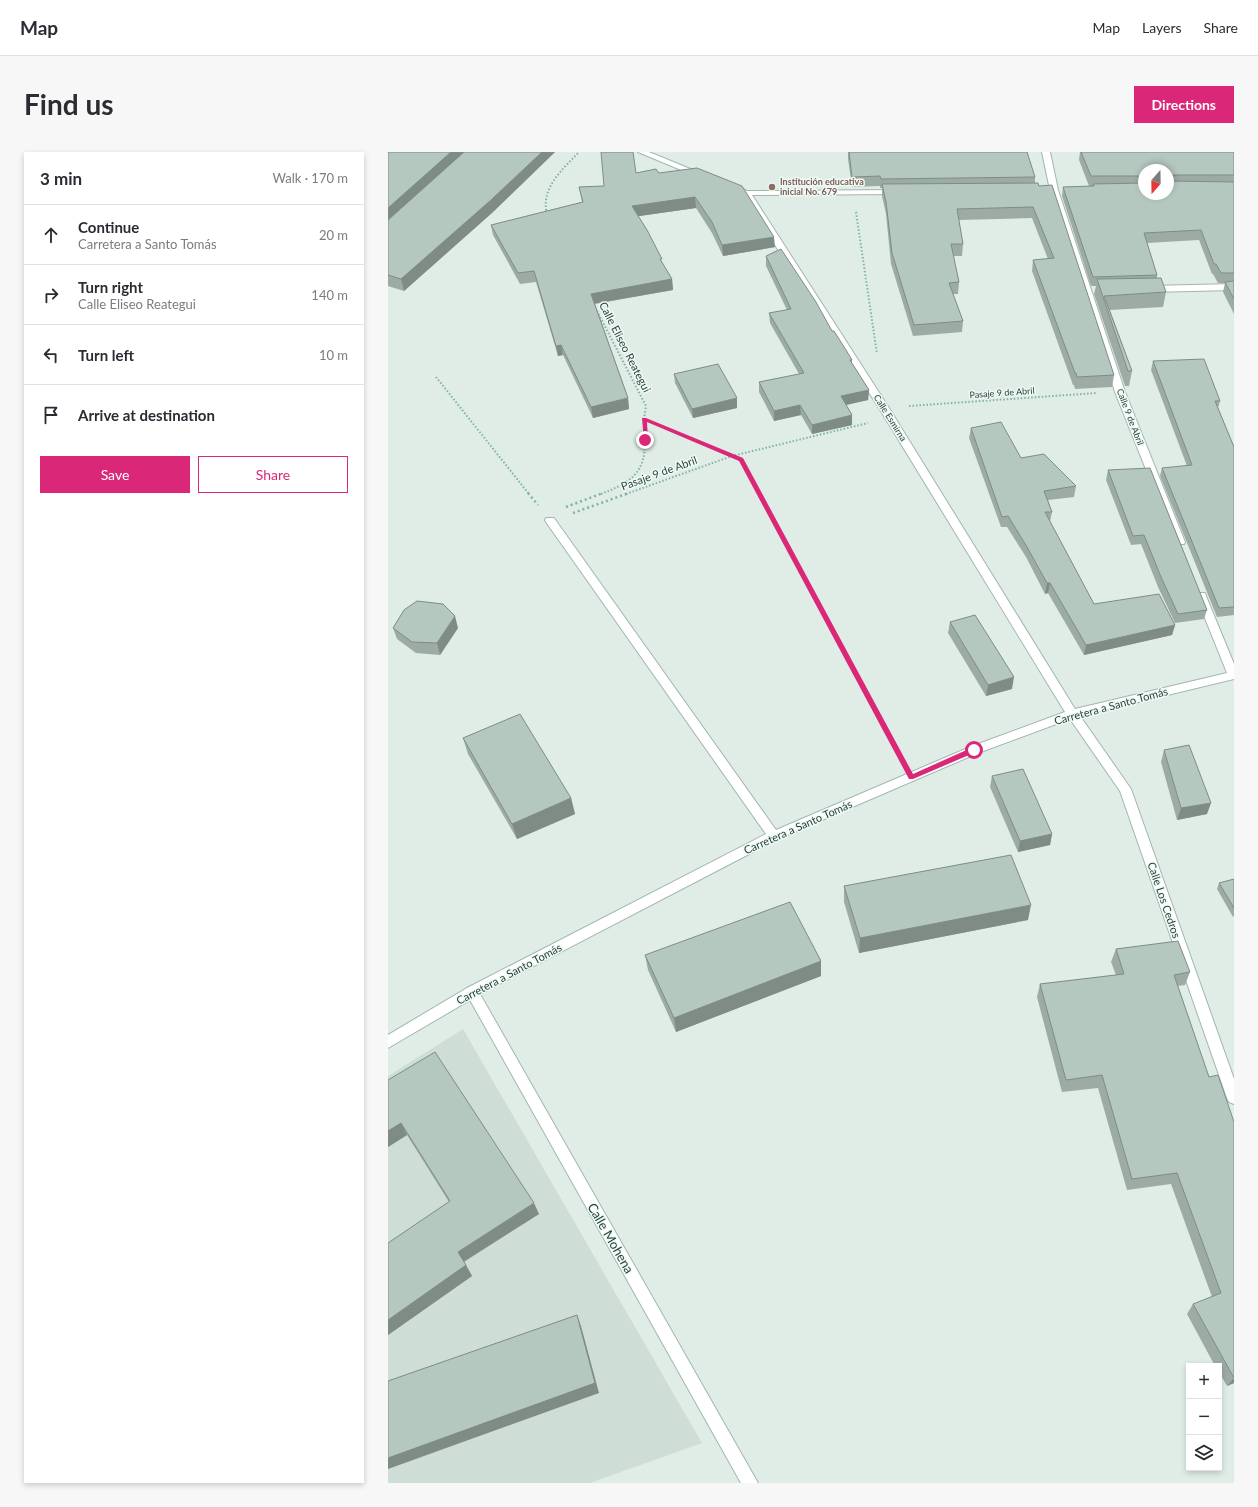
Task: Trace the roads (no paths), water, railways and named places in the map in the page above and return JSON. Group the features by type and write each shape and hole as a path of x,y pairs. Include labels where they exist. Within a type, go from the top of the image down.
{"street":[{"path":"642,152 709,178"},
{"name":"Calle 9 de Abril","path":"1046,152 1054,190 1091,291 1120,392 1183,552"},
{"path":"724,184 746,193 908,192"},
{"name":"Calle Esmirna","path":"746,193 884,408 1072,714"},
{"path":"1141,290 1234,287"},
{"path":"548,518 774,836"},
{"path":"1198,588 1233,675"},
{"name":"Carretera a Santo Tomás","path":"388,1042 472,992 774,836 974,750 1072,714 1233,675"},
{"name":"Calle Los Cedros","path":"1072,714 1125,789 1234,1098"},
{"name":"Calle Mohena","path":"472,992 750,1483"}],"place":[{"name":"Institución educativa inicial No. 679","path":"772,187"}]}
